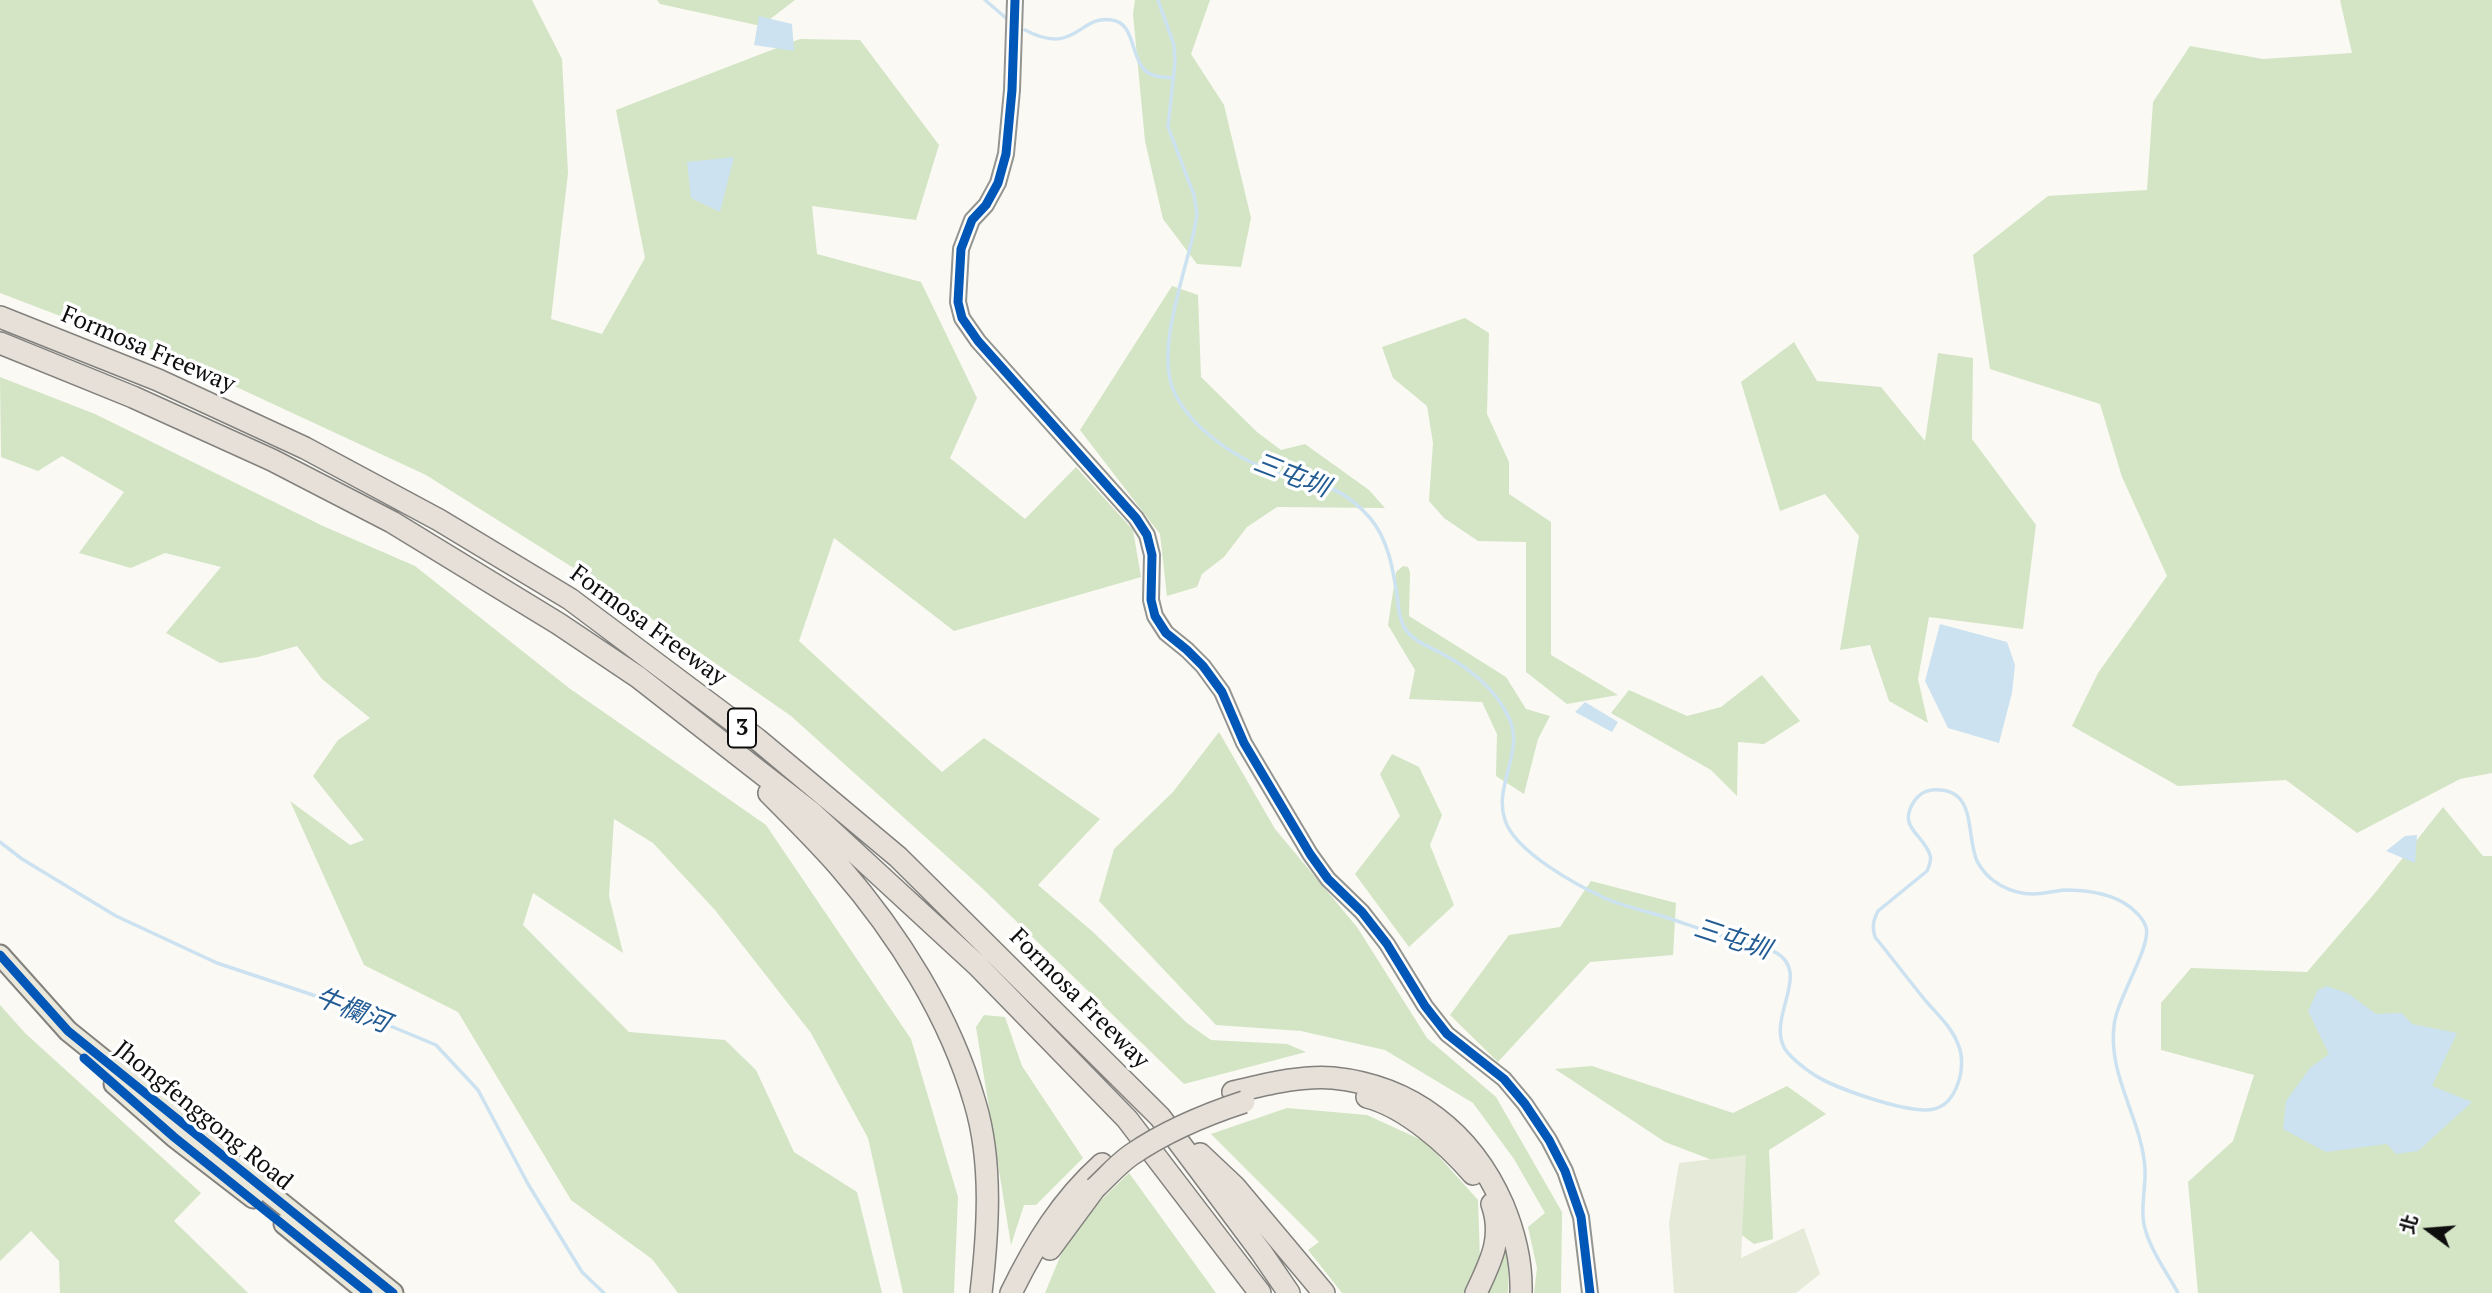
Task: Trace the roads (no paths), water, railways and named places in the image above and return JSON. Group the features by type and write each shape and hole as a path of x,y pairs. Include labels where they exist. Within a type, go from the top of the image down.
{"highway":[{"name":"Formosa Freeway","path":"0,317 158,380 305,448 439,520 570,599 757,739 898,857 1160,1117 1289,1293"},
{"name":"Formosa Freeway","path":"0,342 133,397 272,460 392,522 559,624 638,677 811,812 977,965 1127,1119 1261,1293"},
{"path":"717,738 839,866 886,925 952,1039 976,1105 986,1166 988,1236 981,1293"},
{"path":"1025,1293 1058,1236 1095,1188 1130,1156 1173,1129 1265,1084 1331,1078 1378,1086 1415,1102 1436,1116 1465,1143 1491,1179 1510,1223 1520,1256 1521,1293"},
{"path":"1012,1293 1047,1226 1064,1203 1102,1164 1142,1132 1197,1103 1324,1091 1371,1098 1403,1114 1457,1156 1479,1181 1495,1212 1497,1232 1495,1254 1476,1293"},
{"path":"1160,1117 1235,1187 1324,1293"}],"main road":[{"name":"Jhongfenggong Road","path":"0,955 68,1031 393,1293"},
{"name":"Jhongfenggong Road","path":"0,974 22,999 84,1058 164,1128 368,1293"}],"street":[{"path":"1015,0 1012,90 1006,154 998,183 986,205 972,220 961,249 958,302 962,318 978,341 1136,518 1147,535 1152,555 1152,600 1155,616 1166,633 1203,666 1222,692 1244,743 1322,871 1362,912 1387,944 1425,1006 1447,1034 1504,1079 1549,1140 1565,1171 1581,1217 1591,1293"}],"water":[{"path":"759,16 792,24 794,51 754,45"},
{"path":"734,157 720,212 691,198 687,162"},
{"path":"1940,624 2007,642 2015,665 2012,693 1999,743 1948,728 1925,681"},
{"path":"1585,702 1618,722 1612,732 1575,712"},
{"path":"2417,835 2415,863 2386,851 2405,836"},
{"path":"2327,986 2349,994 2376,1014 2402,1013 2412,1024 2457,1033 2432,1086 2472,1102 2418,1151 2396,1154 2387,1144 2326,1152 2283,1129 2286,1101 2310,1068 2329,1054 2308,1011 2318,990"}],"waterway":[{"path":"985,0 1006,18"},
{"name":"三屯圳","path":"1158,0 1174,45 1175,62 1168,127 1194,195 1197,214 1170,331 1169,377 1176,396 1202,429 1226,448 1264,468 1333,489 1358,505 1370,518 1389,555 1400,616 1407,632 1480,679 1509,718 1513,744 1502,807 1511,832 1549,867 1607,899 1775,952 1786,961 1790,972 1781,1023 1781,1037 1787,1052 1823,1080 1872,1099 1923,1110 1939,1108 1952,1096 1962,1065 1960,1051 1953,1034 1875,937 1874,930 1878,911 1927,871 1931,859 1927,847 1913,830 1908,817 1915,800 1924,792 1932,790 1947,791 1957,796 1967,814 1977,861 1987,875 2008,889 2037,894 2064,890 2090,892 2123,902 2143,921 2146,936 2116,1015 2113,1045 2120,1080 2143,1151 2144,1224 2152,1248 2178,1293"},
{"path":"1025,30 1055,39 1066,37 1101,20 1119,22 1128,33 1139,62 1146,71 1173,78"},
{"name":"牛欄河","path":"0,842 22,859 116,916 217,963 328,1000 436,1045 478,1090 528,1184 582,1272 604,1293"}]}
